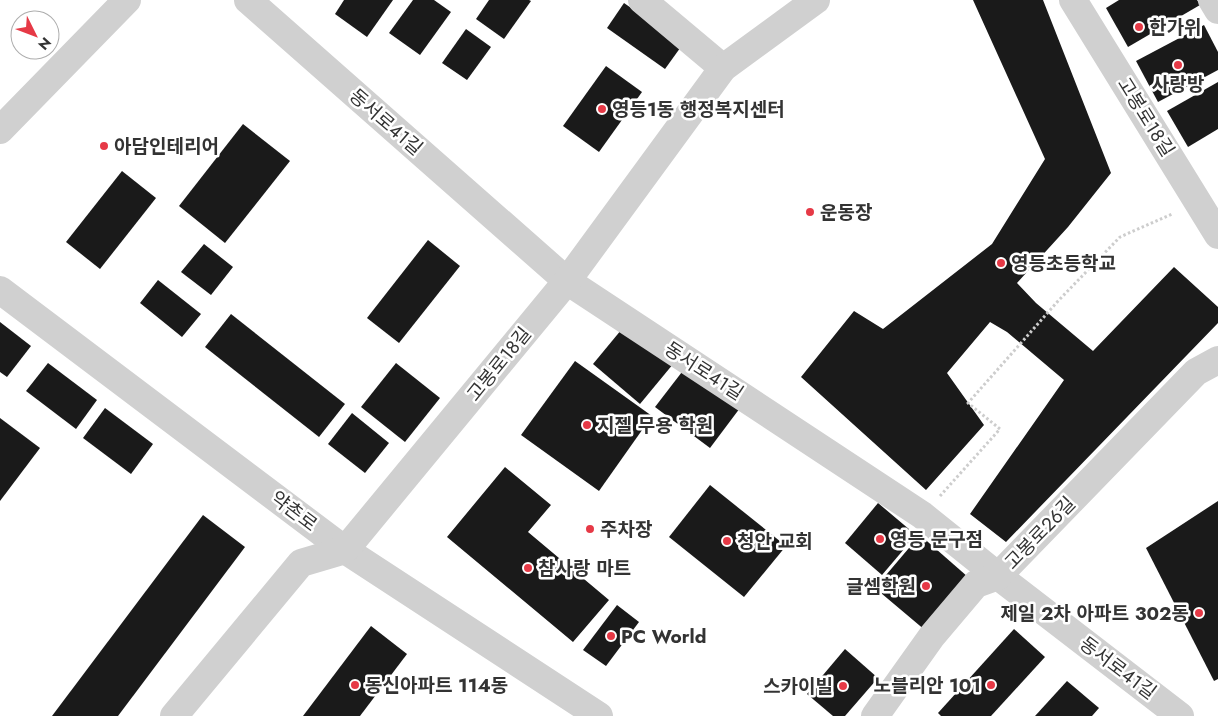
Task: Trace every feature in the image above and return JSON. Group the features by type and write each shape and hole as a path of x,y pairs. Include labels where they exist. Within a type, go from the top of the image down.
{"street":[{"path":"0,130 127,0"},
{"name":"동서로41길","path":"248,0 567,281 922,515 1180,716"},
{"path":"642,0 723,68"},
{"name":"고봉로18길","path":"345,550 567,281 723,68 816,0"},
{"name":"고봉로18길","path":"1073,0 1218,235"},
{"path":"1212,0 1218,10"},
{"name":"약촌로","path":"0,290 345,550 599,716"},
{"name":"고봉로26길","path":"875,716 932,636 976,584 998,576 1196,372 1218,360"},
{"path":"174,716 301,563 345,550"}],"path":[{"path":"922,515 1000,429 968,403 1058,301 1120,237 1198,202"}],"building":[{"path":"344,0 393,0 367,37 335,14"},
{"path":"413,0 434,0 451,12 420,55 389,33"},
{"path":"489,0 531,1 504,39 476,19"},
{"name":"영등초등학교","path":"973,0 1043,0 1111,173 1068,227 1017,283 1036,303 1093,351 1174,267 1218,307 1218,323 1006,542 970,514 1064,380 1007,332 990,322 947,373 984,425 926,490 801,377 854,311 883,329 992,244 1045,159"},
{"name":"한가위","path":"1119,0 1197,0 1200,5 1128,47 1106,8"},
{"path":"624,3 683,44 665,69 607,28"},
{"name":"사랑방","path":"1204,25 1218,52 1218,70 1158,102 1136,61"},
{"path":"466,29 491,47 467,80 442,63"},
{"name":"영등1동 행정복지센터","path":"606,66 642,92 599,152 563,126"},
{"path":"1218,82 1218,129 1188,147 1167,111"},
{"path":"243,124 290,161 225,243 179,206"},
{"path":"122,171 156,198 100,269 66,242"},
{"path":"428,240 460,266 399,343 367,318"},
{"path":"204,244 233,267 211,295 181,272"},
{"path":"158,280 201,314 182,337 140,303"},
{"path":"636,312 683,352 640,404 593,364"},
{"path":"231,314 345,404 319,437 205,347"},
{"path":"0,322 31,346 7,377 0,372"},
{"name":"지젤 무용 학원","path":"575,361 652,416 599,491 521,435"},
{"path":"48,363 97,400 76,429 26,391"},
{"path":"396,363 440,398 405,442 361,407"},
{"path":"685,368 740,408 710,448 655,407"},
{"path":"105,408 153,444 131,474 83,438"},
{"path":"352,413 389,443 365,473 328,444"},
{"path":"0,418 40,448 0,501"},
{"name":"참사랑 마트","path":"505,467 551,505 528,532 609,600 573,642 447,537"},
{"name":"청안 교회","path":"710,485 786,546 744,597 669,537"},
{"name":"제일 2차 아파트 302동","path":"1218,501 1218,679 1214,681 1146,548"},
{"name":"영등 문구점","path":"878,503 916,535 882,575 845,543"},
{"path":"203,515 245,547 118,716 52,716"},
{"name":"글셈학원","path":"920,535 976,584 932,636 875,588"},
{"name":"PC World","path":"617,605 639,622 606,666 583,650"},
{"name":"동신아파트 114동","path":"371,626 407,654 360,716 303,716"},
{"name":"노블리안 101","path":"1014,629 1045,657 991,716 941,716 938,713"},
{"name":"스카이빌","path":"845,649 878,678 845,716 833,716 807,694"},
{"path":"1067,681 1099,708 1092,716 1035,716"}],"place":[{"name":"한가위","path":"1139,27"},
{"name":"사랑방","path":"1178,65"},
{"name":"영등1동 행정복지센터","path":"602,109"},
{"name":"아담인테리어","path":"104,146"},
{"name":"운동장","path":"810,212"},
{"name":"영등초등학교","path":"1001,263"},
{"name":"지젤 무용 학원","path":"587,425"},
{"name":"주차장","path":"590,529"},
{"name":"영등 문구점","path":"880,539"},
{"name":"청안 교회","path":"727,541"},
{"name":"참사랑 마트","path":"528,568"},
{"name":"글셈학원","path":"926,586"},
{"name":"제일 2차 아파트 302동","path":"1199,613"},
{"name":"PC World","path":"611,636"},
{"name":"동신아파트 114동","path":"355,685"},
{"name":"노블리안 101","path":"991,685"},
{"name":"스카이빌","path":"843,686"}]}
